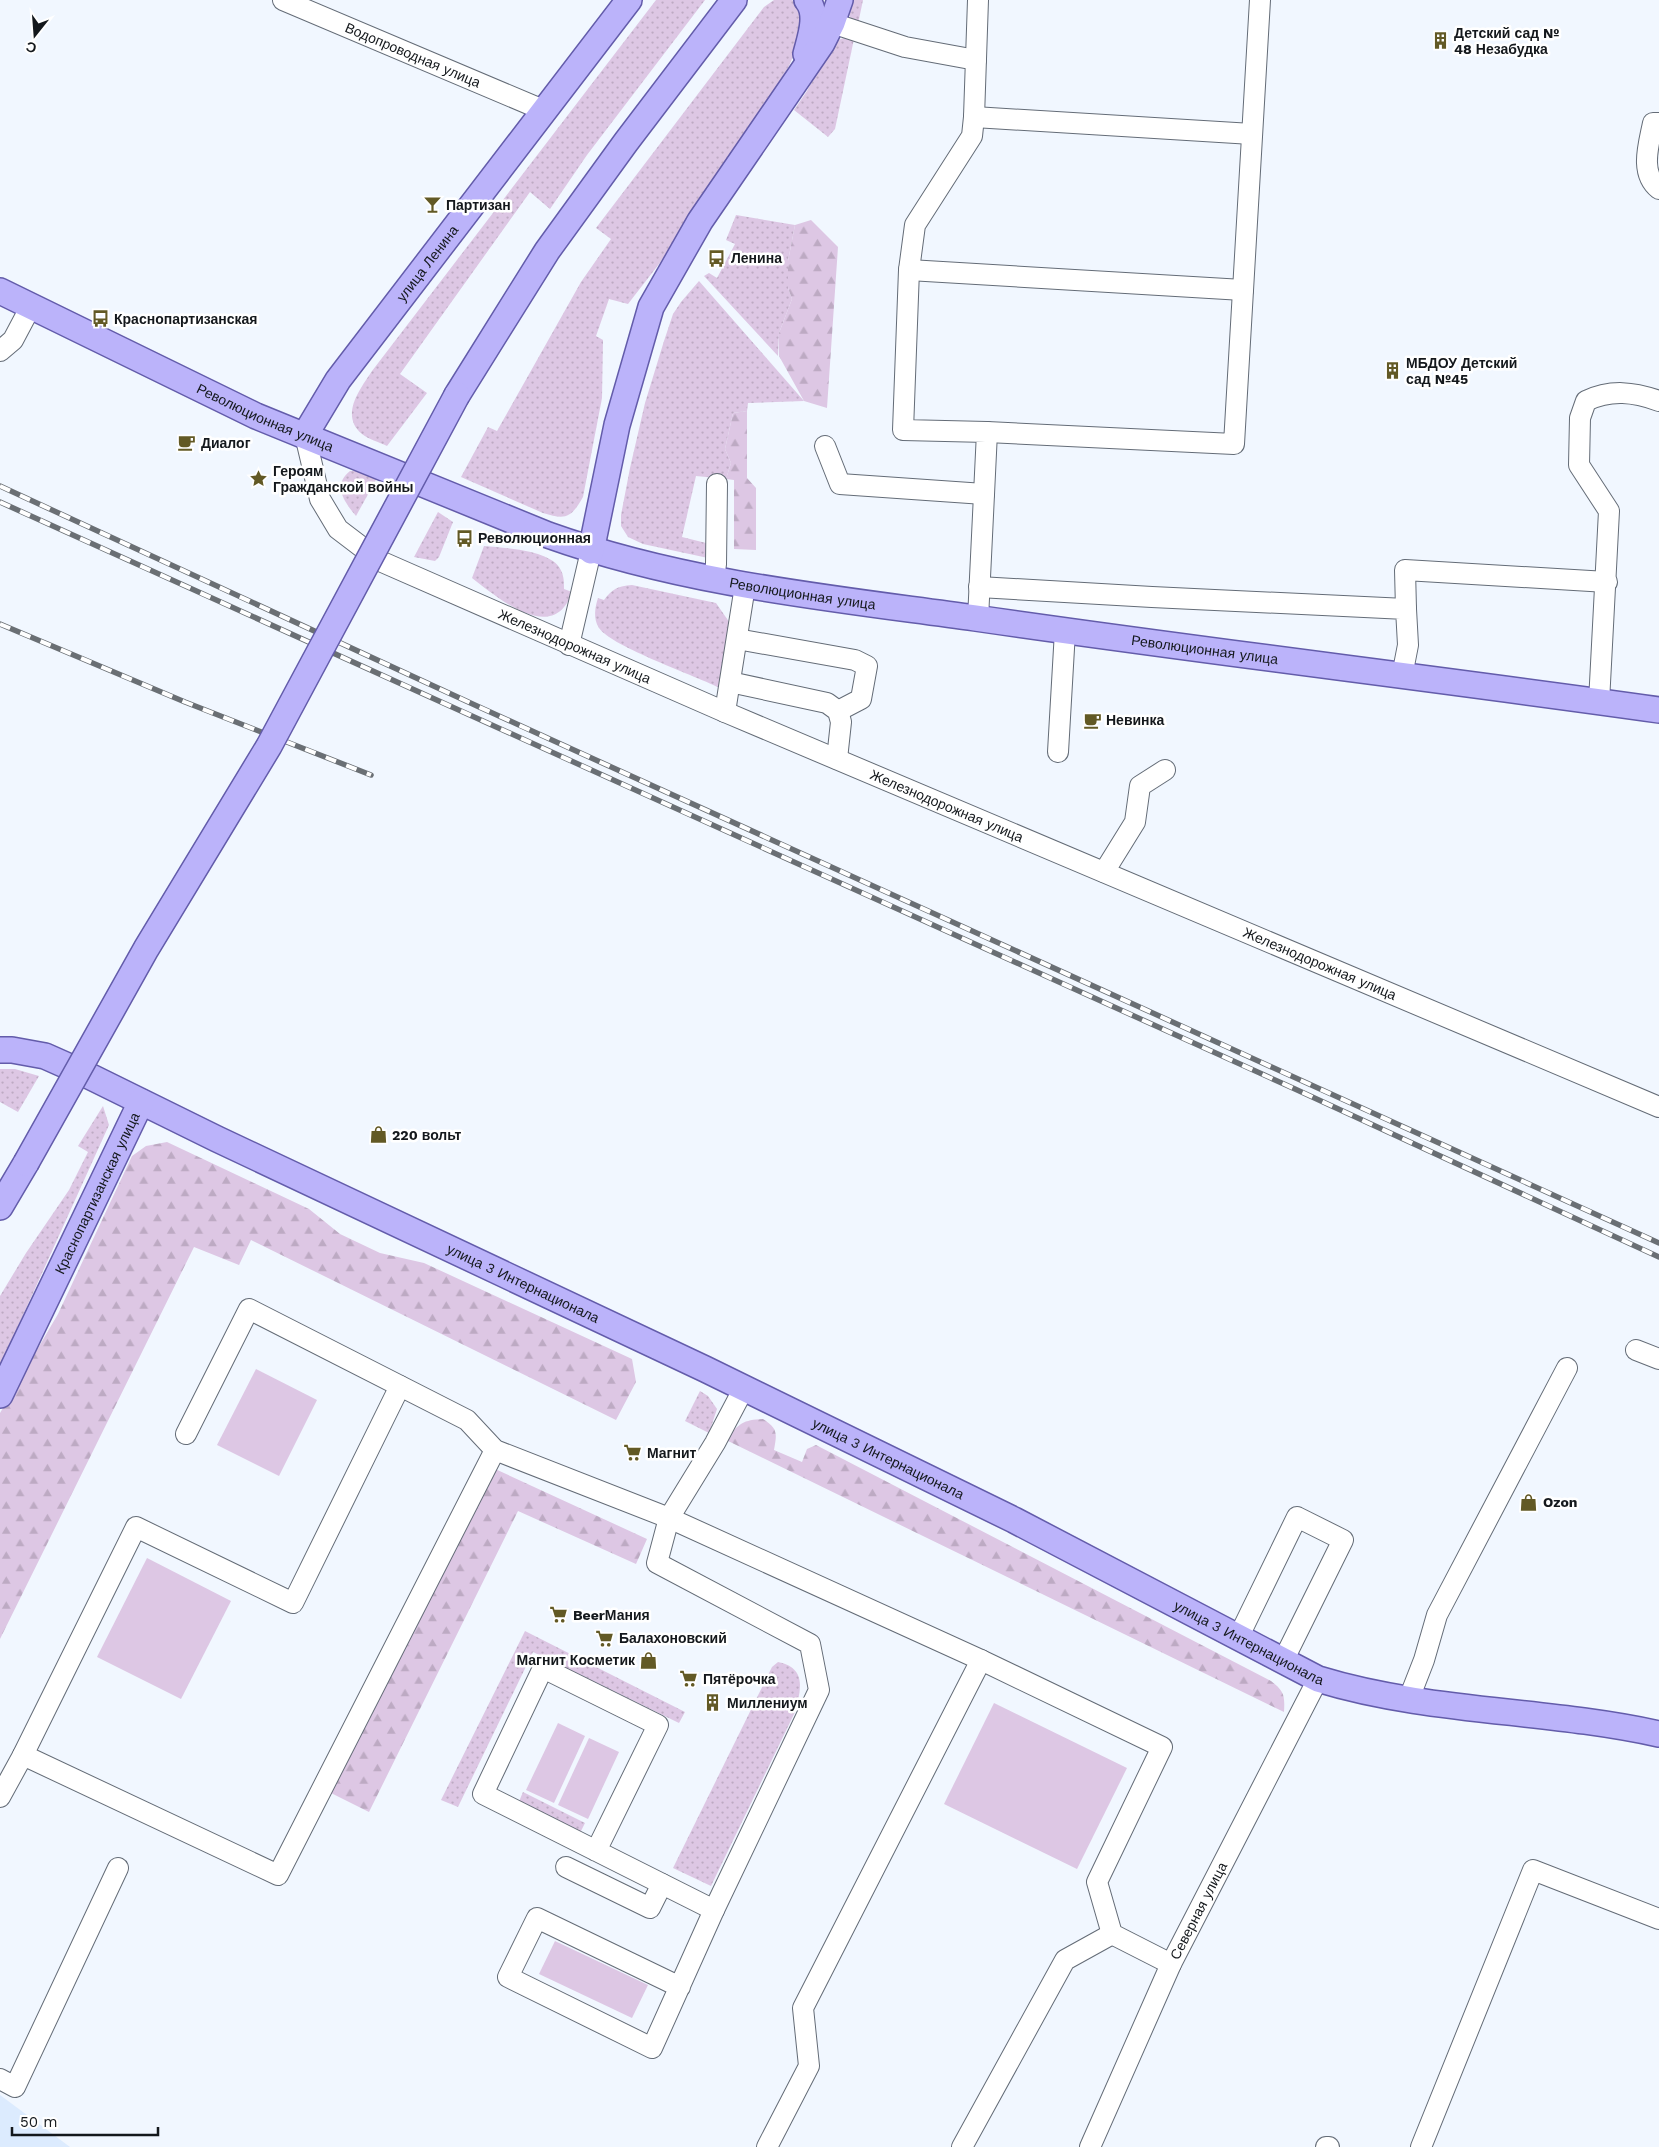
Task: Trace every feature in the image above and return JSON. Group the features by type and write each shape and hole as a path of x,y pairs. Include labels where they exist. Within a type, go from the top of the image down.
{"main road":[{"name":"улица Ленина","path":"305,434 338,380 629,0"},
{"path":"0,1207 146,948 269,746 457,395 547,251 626,142 734,0"},
{"path":"802,71 813,26 811,5 807,0"},
{"path":"591,551 617,425 651,307 700,221 822,42 832,23 840,0"},
{"name":"Революционная улица","path":"0,291 256,416 305,434 548,536 591,551 639,564 745,586 1065,631 1659,710"},
{"name":"Краснопартизанская улица","path":"0,1050 12,1050 45,1056 141,1102 0,1395"},
{"name":"улица 3 Интернационала","path":"141,1102 744,1388 1014,1520 1318,1679 1357,1691 1408,1701 1568,1720 1659,1734"}],"street":[{"name":"Водопроводная улица","path":"283,0 544,110"},
{"path":"978,0 972,136 915,225 909,270 903,430 987,432 1234,444 1260,0"},
{"path":"832,23 905,47 976,60"},
{"path":"974,117 1252,134"},
{"path":"1659,123 1653,123 1646,160 1652,183 1659,189"},
{"path":"909,270 1243,290"},
{"path":"0,351 13,340 31,306"},
{"path":"1599,702 1609,511 1579,465 1580,418 1586,401 1602,393 1641,394 1659,401"},
{"path":"978,619 987,432"},
{"name":"Железнодорожная улица","path":"305,434 320,499 338,529 380,561 725,712 1659,1107"},
{"path":"825,446 840,484 984,494"},
{"path":"714,579 716,564 717,484"},
{"path":"569,645 591,551"},
{"path":"1402,676 1408,646 1405,570 1606,582"},
{"path":"725,712 745,586"},
{"path":"980,586 1152,597 1406,609"},
{"path":"1058,752 1065,631"},
{"path":"737,639 854,660 867,666 861,699 838,711"},
{"path":"730,682 827,703 838,711 841,722 837,759"},
{"path":"1104,872 1134,822 1140,786 1165,770"},
{"path":"186,1434 249,1308 467,1420 496,1450 669,1518 981,1660 1162,1747 1097,1882 1112,1934 1171,1964"},
{"path":"1636,1350 1659,1359"},
{"path":"1408,1701 1437,1615 1567,1368"},
{"path":"0,1798 24,1755 136,1527 294,1603 400,1386"},
{"path":"680,1987 537,1918 508,1978 652,2048 680,1987 714,1910 818,1690 810,1644 657,1563 669,1518 715,1443 744,1388"},
{"path":"24,1755 278,1875 496,1450"},
{"path":"1238,1638 1297,1517 1343,1540 1284,1661"},
{"path":"767,2147 809,2066 803,2008 981,1660"},
{"path":"596,1851 658,1725 543,1668 482,1794 596,1851 662,1884 714,1910"},
{"name":"Северная улица","path":"1090,2147 1171,1964 1318,1679"},
{"path":"566,1867 650,1908 662,1884"},
{"path":"0,2079 15,2087 118,1868"},
{"path":"1421,2147 1532,1870 1659,1919"},
{"path":"962,2147 1065,1960 1112,1934"}],"shaded area":[{"path":"0,2095 70,2147 0,2147"}],"green space":[{"path":"656,0 705,0 587,155 550,209 530,192 400,374 427,393 387,446 364,436 355,427 352,419 352,410 358,393 372,371"},
{"path":"774,0 792,0 800,5 803,33 789,66 746,138 659,264 628,304 609,299 596,336 603,340 602,398 583,497 579,504 567,516 551,515 461,477 488,427 497,431 581,282 611,239 596,228 764,7"},
{"path":"849,0 863,0 858,24 849,14"},
{"path":"844,38 854,39 835,129 828,137 794,110 807,91 829,49 835,41"},
{"path":"736,215 795,225 788,261 788,288 792,299 779,333 778,356 704,276 709,273 717,278 735,244 726,240"},
{"path":"811,220 838,247 827,408 804,401 779,356 779,333 792,299 788,288 788,261 795,225"},
{"path":"699,281 804,401 748,403 747,411 733,413 725,449 731,463 726,479 696,476 682,537 706,543 708,558 643,544 628,537 621,526 621,515 630,468 645,403 664,341 673,314"},
{"path":"747,411 747,478 756,488 756,550 734,549 734,480 726,479 731,463 725,449 733,413"},
{"path":"350,471 358,471 377,478 356,516 347,505 341,488 345,476"},
{"path":"438,512 453,522 439,557 435,561 414,557"},
{"path":"484,546 535,553 553,561 562,572 564,589 572,592 564,608 552,615 539,617 525,613 510,605 483,587 472,578"},
{"path":"632,585 716,603 734,629 722,689 620,644 607,636 599,628 595,613 598,598 604,600 616,589"},
{"path":"0,1069 15,1069 39,1076 18,1112 0,1102"},
{"path":"103,1106 109,1125 0,1366 0,1296 26,1253 69,1190 88,1152 78,1146"},
{"path":"167,1142 309,1209 340,1234 380,1253 424,1263 632,1359 636,1382 616,1420 251,1240 239,1265 194,1247 0,1639 0,1413 58,1314 132,1156 146,1146"},
{"path":"256,1369 317,1400 279,1476 217,1445"},
{"path":"700,1391 708,1396 717,1409 709,1433 685,1421"},
{"path":"763,1419 774,1429 776,1439 774,1450 802,1462 807,1449 816,1445 1271,1681 1283,1694 1284,1712 726,1440 742,1424 751,1420"},
{"path":"493,1468 647,1539 636,1564 518,1511 369,1812 329,1792"},
{"path":"147,1558 231,1601 181,1699 97,1657"},
{"path":"525,1631 685,1712 679,1723 533,1652 458,1807 441,1800"},
{"path":"778,1662 794,1669 798,1675 800,1688 795,1712 711,1886 673,1868 772,1667"},
{"path":"994,1703 1127,1768 1077,1869 944,1804"},
{"path":"558,1723 585,1736 554,1803 526,1790"},
{"path":"589,1738 619,1752 588,1819 558,1805"},
{"path":"523,1792 585,1823 579,1835 518,1804"},
{"path":"555,1941 648,1985 632,2018 539,1974"}],"railway":[{"path":"0,486 477,706 1659,1243"},
{"path":"0,502 1295,1089 1659,1257"},
{"path":"0,624 185,702 371,775"}],"place":[{"name":"Детский сад № 48 Незабудка","path":"1440,41"},
{"name":"Партизан","path":"432,205"},
{"name":"Ленина","path":"717,258"},
{"name":"Краснопартизанская","path":"100,319"},
{"name":"МБДОУ Детский сад №45","path":"1392,371"},
{"name":"Диалог","path":"187,443"},
{"name":"Героям Гражданской войны","path":"259,479"},
{"name":"Революционная","path":"464,538"},
{"name":"Невинка","path":"1092,720"},
{"name":"220 вольт","path":"378,1135"},
{"name":"Магнит","path":"633,1453"},
{"name":"Ozon","path":"1529,1502"},
{"name":"BeerМания","path":"559,1615"},
{"name":"Балахоновский","path":"605,1638"},
{"name":"Магнит Косметик","path":"649,1660"},
{"name":"Пятёрочка","path":"689,1679"},
{"name":"Миллениум","path":"713,1703"}]}
